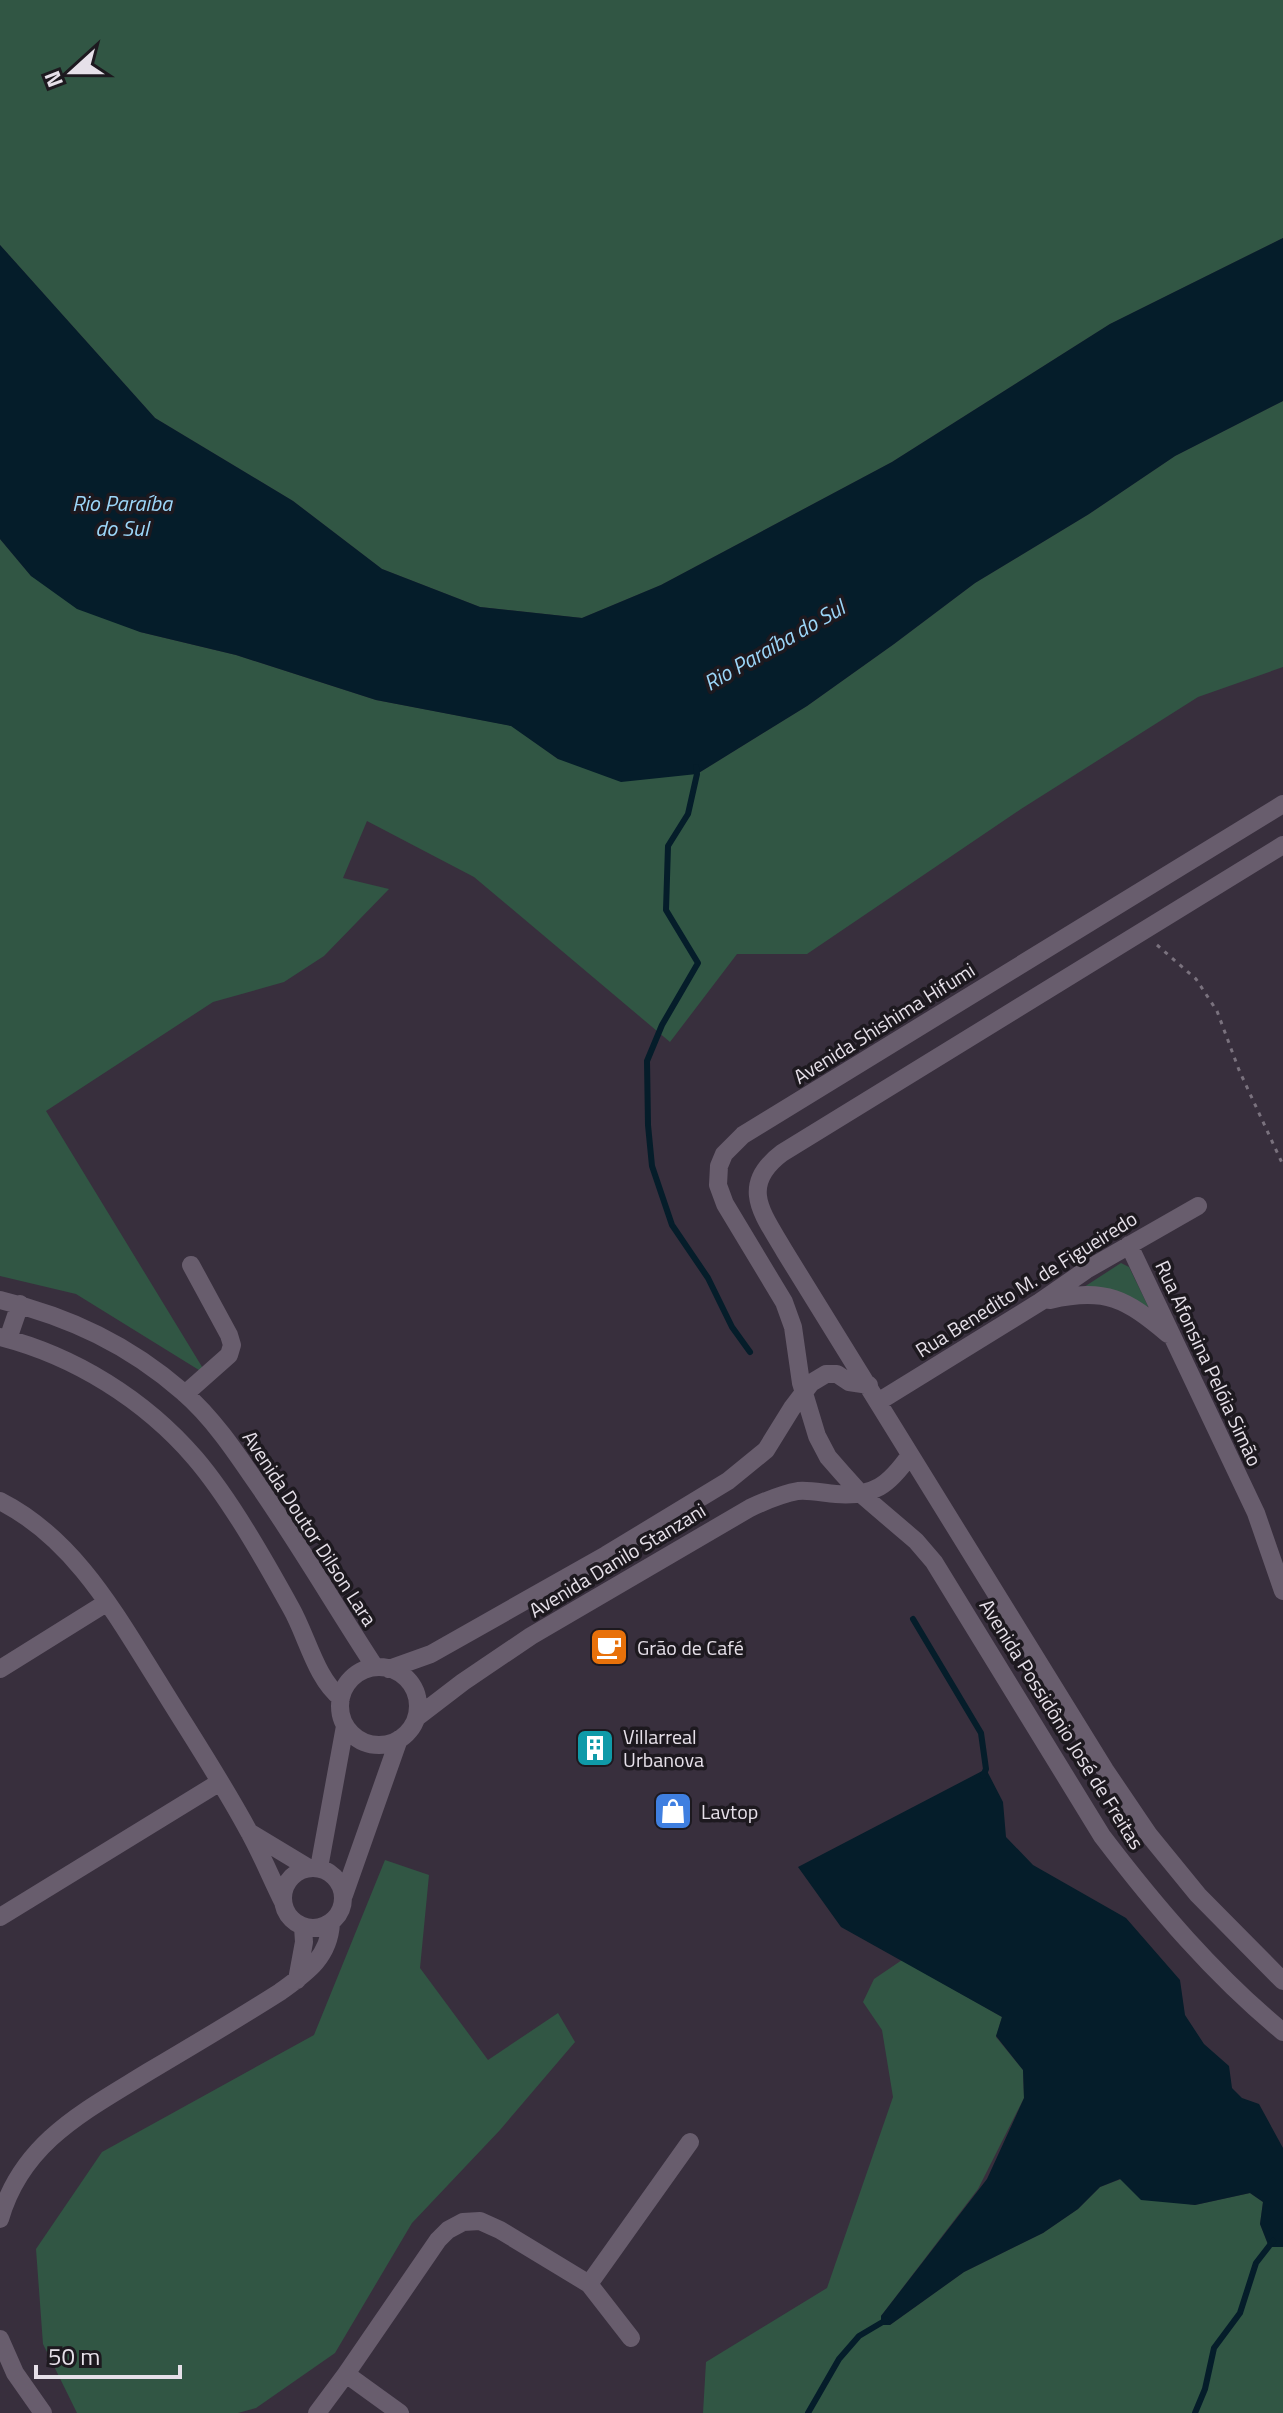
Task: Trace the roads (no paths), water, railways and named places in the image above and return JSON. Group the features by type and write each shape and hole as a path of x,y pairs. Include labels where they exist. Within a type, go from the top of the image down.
{"street":[{"name":"Avenida Shishima Hifumi","path":"861,1494 828,1457 817,1436 803,1388 798,1347 784,1302 720,1194 717,1175 728,1148 778,1113 1283,804"},
{"path":"873,1394 767,1221 757,1189 761,1172 782,1153 1283,845"},
{"name":"Rua Benedito M. de Figueiredo","path":"873,1394 1040,1302 1086,1270 1198,1206"},
{"name":"Rua Afonsina Pelóia Simão","path":"1129,1245 1256,1513 1283,1591"},
{"path":"185,1394 229,1355 232,1345 191,1265"},
{"path":"1040,1302 1090,1293 1105,1296 1139,1310 1172,1337"},
{"name":"Avenida Doutor Dilson Lara","path":"0,1300 86,1328 154,1369 185,1394 248,1470 382,1668"},
{"path":"20,1304 4,1338 48,1353 96,1375 154,1417 183,1444 218,1489 251,1541 298,1621 326,1683 341,1698"},
{"path":"803,1388 826,1374 837,1374 873,1394"},
{"name":"Avenida Danilo Stanzani","path":"382,1668 431,1654 606,1555 728,1481 766,1450 803,1388"},
{"name":"Avenida Possidônio José de Freitas","path":"873,1394 1105,1770 1149,1835 1198,1895 1283,1981"},
{"path":"861,1494 888,1482 910,1455"},
{"name":"Avenida Danilo Stanzani","path":"416,1718 531,1636 750,1508 797,1491 861,1494"},
{"name":"Avenida Possidônio José de Freitas","path":"861,1494 916,1541 934,1562 1102,1836 1129,1871 1206,1960 1283,2032"},
{"path":"0,1501 29,1517 62,1546 85,1572 220,1782 249,1832 286,1912 303,1927 317,1929 331,1923 339,1915 399,1739"},
{"path":"0,1669 106,1603"},
{"path":"382,1668 399,1673 413,1688 418,1708 409,1730 399,1739 375,1745 353,1735 345,1726 340,1707 345,1687 353,1678 382,1668"},
{"path":"313,1867 345,1726"},
{"path":"0,1917 220,1782"},
{"path":"249,1832 336,1877 344,1895"},
{"path":"283,1902 283,1892 293,1875 313,1867"},
{"path":"0,2219 10,2189 23,2169 63,2126 268,2000 312,1969 323,1954 331,1933 331,1923"},
{"path":"297,1980 304,1942 303,1927"},
{"path":"589,2284 690,2142"},
{"path":"317,2413 438,2240 463,2222 480,2221 500,2230 589,2284 631,2338"},
{"path":"0,2339 15,2373 43,2413"},
{"path":"346,2374 400,2413"}],"water":[{"name":"Rio Paraíba do Sul","path":"1283,238 1283,401 1175,456 1089,514 975,583 807,706 697,774 621,782 558,759 511,726 376,700 236,655 140,632 77,609 31,576 0,539 0,245 155,418 293,501 382,569 480,607 582,618 661,585 892,462 1110,324"},
{"path":"986,1769 1003,1802 1006,1837 1033,1865 1126,1918 1180,1980 1185,2015 1204,2044 1229,2066 1232,2088 1242,2098 1259,2104 1283,2148 1283,2247 1269,2247 1260,2224 1263,2202 1250,2193 1195,2205 1141,2200 1120,2179 1100,2187 1078,2209 1043,2233 964,2272 890,2325 881,2325 881,2316 987,2179 1024,2098 1023,2070 996,2036 1002,2017 841,1927 798,1867"}],"waterway":[{"path":"696,767 688,814 668,846 666,910 698,963 662,1025 647,1061 648,1125 652,1166 672,1225 708,1278 732,1327 750,1352"},
{"path":"913,1619 981,1733 986,1769 983,1776"},
{"path":"1195,2413 1205,2389 1214,2348 1240,2313 1256,2263 1273,2241"},
{"path":"808,2413 839,2359 859,2336 886,2320"}],"place":[{"name":"Grão de Café","path":"609,1647"},
{"name":"Villarreal Urbanova","path":"595,1748"},
{"name":"Lavtop","path":"673,1811"}]}
